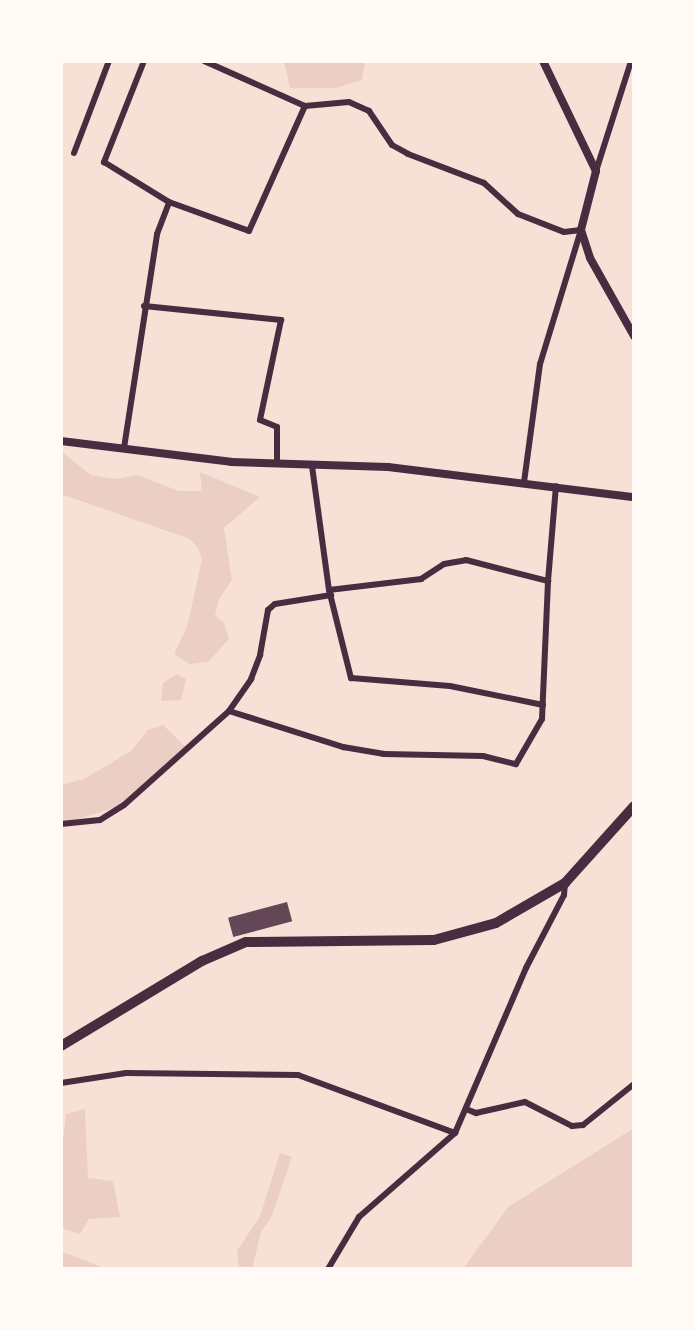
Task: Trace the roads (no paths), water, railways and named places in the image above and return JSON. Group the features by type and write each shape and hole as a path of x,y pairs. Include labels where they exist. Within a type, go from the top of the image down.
{"highway":[{"path":"61,1046 226,948 275,940 371,944 465,934 496,923 565,883 634,806"}],"street":[{"path":"74,153 109,61"},
{"path":"144,61 104,162 169,202 248,231 305,106"},
{"path":"204,61 305,106 349,102 369,111 391,145 408,154 477,179 518,214 564,232 581,230"},
{"path":"543,61 596,171"},
{"path":"524,482 540,365 631,61"},
{"path":"124,447 157,234 169,202"},
{"path":"581,230 590,258 634,336"},
{"path":"144,306 281,320 260,420 277,427 277,464"},
{"path":"61,441 277,464 388,467 634,497"},
{"path":"312,466 330,592 351,678 450,686 543,705"},
{"path":"229,711 343,747 384,754 484,756 516,764 542,719 548,581 556,486"},
{"path":"61,824 100,820 124,805 229,711 244,691 260,655 268,610 275,604 330,592 421,579 444,564 466,560 548,581"},
{"path":"328,1269 359,1217 455,1133 521,980 565,895 565,883"},
{"path":"61,1083 127,1073 298,1074 455,1133"},
{"path":"466,1109 477,1113 525,1101 572,1126 583,1125 634,1084"}]}
